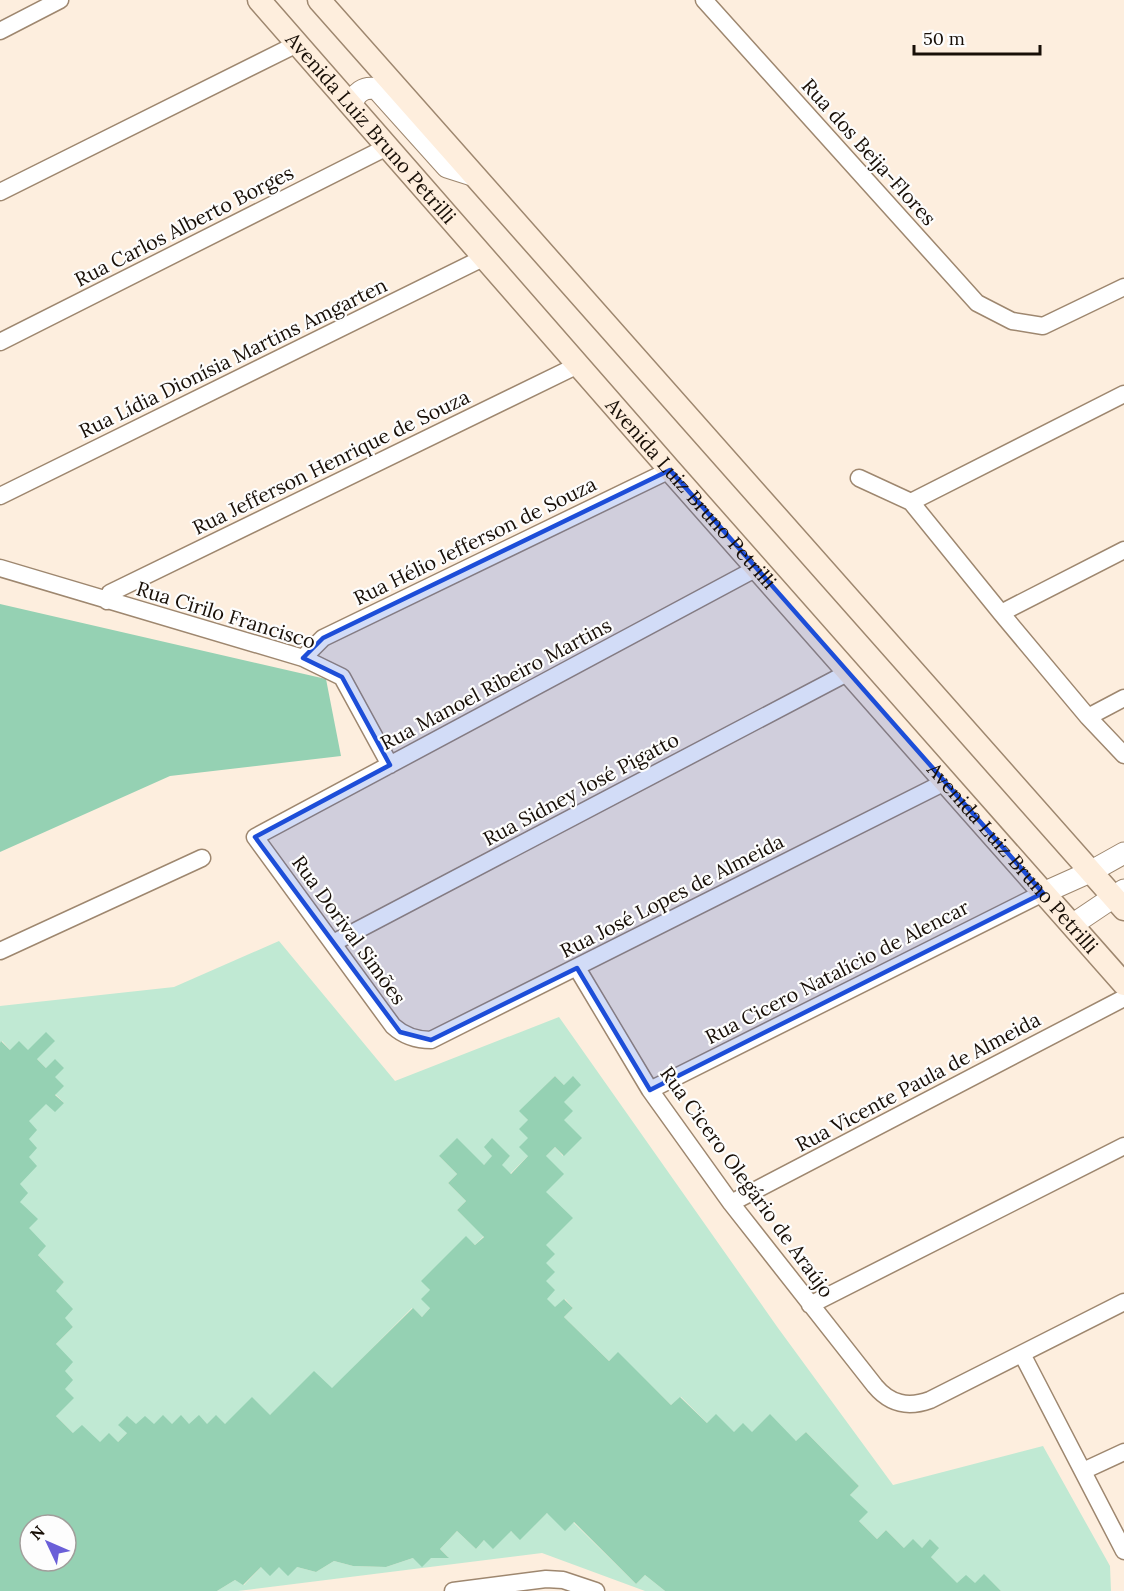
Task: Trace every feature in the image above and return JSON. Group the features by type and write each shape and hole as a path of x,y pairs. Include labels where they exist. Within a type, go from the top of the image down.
{"main road":[{"name":"Avenida Luiz Bruno Petrilli","path":"259,0 1124,984"},
{"path":"319,0 1090,872 1120,898"}],"street":[{"path":"0,31 60,0"},
{"name":"Rua dos Beija-Flores","path":"704,0 977,303 1012,321 1043,327 1124,286"},
{"path":"0,192 297,44"},
{"path":"326,76 344,83 358,82 365,77 366,72 359,46"},
{"path":"352,106 358,93 367,88 377,89 447,167 472,175"},
{"name":"Rua Carlos Alberto Borges","path":"0,342 387,147"},
{"name":"Rua Lídia Dionísia Martins Amgarten","path":"0,496 484,258"},
{"name":"Rua Jefferson Henrique de Souza","path":"107,600 110,593 578,365"},
{"path":"911,502 1124,394"},
{"name":"Rua Hélio Jefferson de Souza","path":"303,658 323,638 670,470"},
{"path":"859,478 911,502 1088,717 1124,755"},
{"path":"1001,613 1124,549"},
{"name":"Rua Cirilo Francisco","path":"0,568 303,658 342,677 390,765"},
{"name":"Rua Manoel Ribeiro Martins","path":"255,837 757,568"},
{"name":"Rua Sidney José Pigatto","path":"333,943 849,672"},
{"path":"1088,717 1124,698"},
{"name":"Rua José Lopes de Almeida","path":"416,1039 431,1040 945,782"},
{"name":"Rua Dorival Simões","path":"255,837 393,1026 416,1039"},
{"path":"1043,893 1090,872 1124,853"},
{"path":"0,951 202,858"},
{"name":"Rua Cicero Natalício de Alencar","path":"650,1090 1043,893"},
{"path":"1072,925 1120,898"},
{"name":"Rua Cicero Olegário de Araújo","path":"577,968 650,1090 731,1203 880,1393 903,1404 930,1400 1022,1354"},
{"name":"Rua Vicente Paula de Almeida","path":"731,1203 1124,998"},
{"path":"810,1305 1124,1146"},
{"path":"1124,1302 1022,1354 1124,1551"},
{"path":"1083,1471 1124,1452"},
{"path":"453,1591 546,1579 563,1580 596,1591"}],"highlighted area":[{"path":"670,470 1043,893 650,1090 577,968 431,1040 400,1032 255,837 390,765 342,677 303,658 323,638"}],"green space":[{"path":"0,604 326,679 341,756 170,776 0,852"},
{"path":"279,941 395,1081 559,1017 778,1328 893,1485 1043,1446 1110,1566 1111,1591 1001,1591 984,1575 975,1584 957,1584 931,1557 931,1539 922,1548 904,1548 886,1530 877,1539 859,1521 850,1495 859,1486 806,1432 797,1441 752,1432 734,1432 707,1423 681,1397 671,1405 618,1353 609,1361 564,1317 573,1308 565,1299 555,1308 546,1299 546,1156 555,1147 563,1156 564,1085 555,1076 520,1111 528,1120 528,1156 510,1174 501,1165 510,1156 493,1156 484,1165 439,1156 457,1174 448,1183 466,1201 457,1210 484,1236 475,1245 466,1237 422,1281 430,1290 430,1308 422,1317 412,1308 332,1389 270,1415 225,1424 154,1425 127,1433 118,1442 100,1443 74,1434 56,1416 64,1387 64,1373 56,1344 73,1327 64,1318 55,1291 64,1282 38,1255 20,1202 20,1184 28,1157 28,1121 46,1103 64,1103 55,1094 46,1068 28,1050 10,1050 2,1041 0,1043 0,1006 174,987"},
{"path":"46,1032 55,1041 37,1059 46,1068 55,1059 64,1068 55,1077 64,1086 55,1095 64,1103 55,1112 46,1104 29,1121 37,1130 29,1139 37,1148 29,1157 37,1166 20,1184 28,1193 20,1202 38,1219 29,1228 46,1246 38,1255 64,1282 56,1291 73,1309 65,1318 73,1327 56,1344 73,1362 65,1371 73,1380 65,1389 74,1398 56,1416 73,1433 82,1425 100,1442 109,1433 118,1442 127,1433 118,1425 127,1416 136,1424 145,1416 154,1424 163,1415 172,1424 181,1415 189,1424 199,1415 207,1424 216,1415 225,1424 252,1397 270,1415 314,1371 332,1388 413,1308 422,1317 430,1308 421,1299 430,1290 421,1281 466,1236 475,1245 484,1237 457,1210 466,1201 448,1183 457,1174 439,1156 457,1138 484,1165 492,1156 484,1147 492,1138 510,1156 502,1165 511,1174 528,1156 519,1147 528,1138 519,1129 528,1120 519,1111 555,1076 564,1085 573,1076 581,1085 564,1102 573,1111 564,1120 582,1138 564,1156 555,1147 546,1156 564,1174 546,1192 573,1218 546,1245 555,1254 546,1263 555,1272 546,1281 555,1290 547,1299 555,1307 564,1299 573,1308 564,1317 609,1361 618,1352 671,1405 680,1397 707,1423 716,1414 734,1432 743,1423 752,1432 770,1414 796,1441 806,1432 859,1486 850,1495 868,1512 859,1521 877,1539 886,1530 904,1548 913,1539 922,1548 930,1539 939,1548 931,1557 957,1583 966,1575 975,1583 984,1574 1001,1591 665,1591 645,1575 636,1584 574,1522 565,1531 547,1513 520,1540 511,1531 493,1549 484,1540 476,1549 457,1531 440,1549 449,1558 431,1558 422,1567 413,1558 386,1567 353,1566 334,1561 316,1572 297,1567 288,1576 279,1567 270,1576 261,1567 243,1585 235,1580 217,1591 0,1591 0,1043 1,1041 10,1050 19,1041 28,1050"},
{"path":"547,1513 573,1522 636,1584 645,1575 665,1591 645,1591 542,1553 238,1591 217,1591 235,1580 244,1585 261,1567 297,1567 316,1572 334,1561 353,1566 386,1567 413,1558 448,1557 440,1549 457,1531 476,1549 484,1540 511,1531 520,1539"}]}
